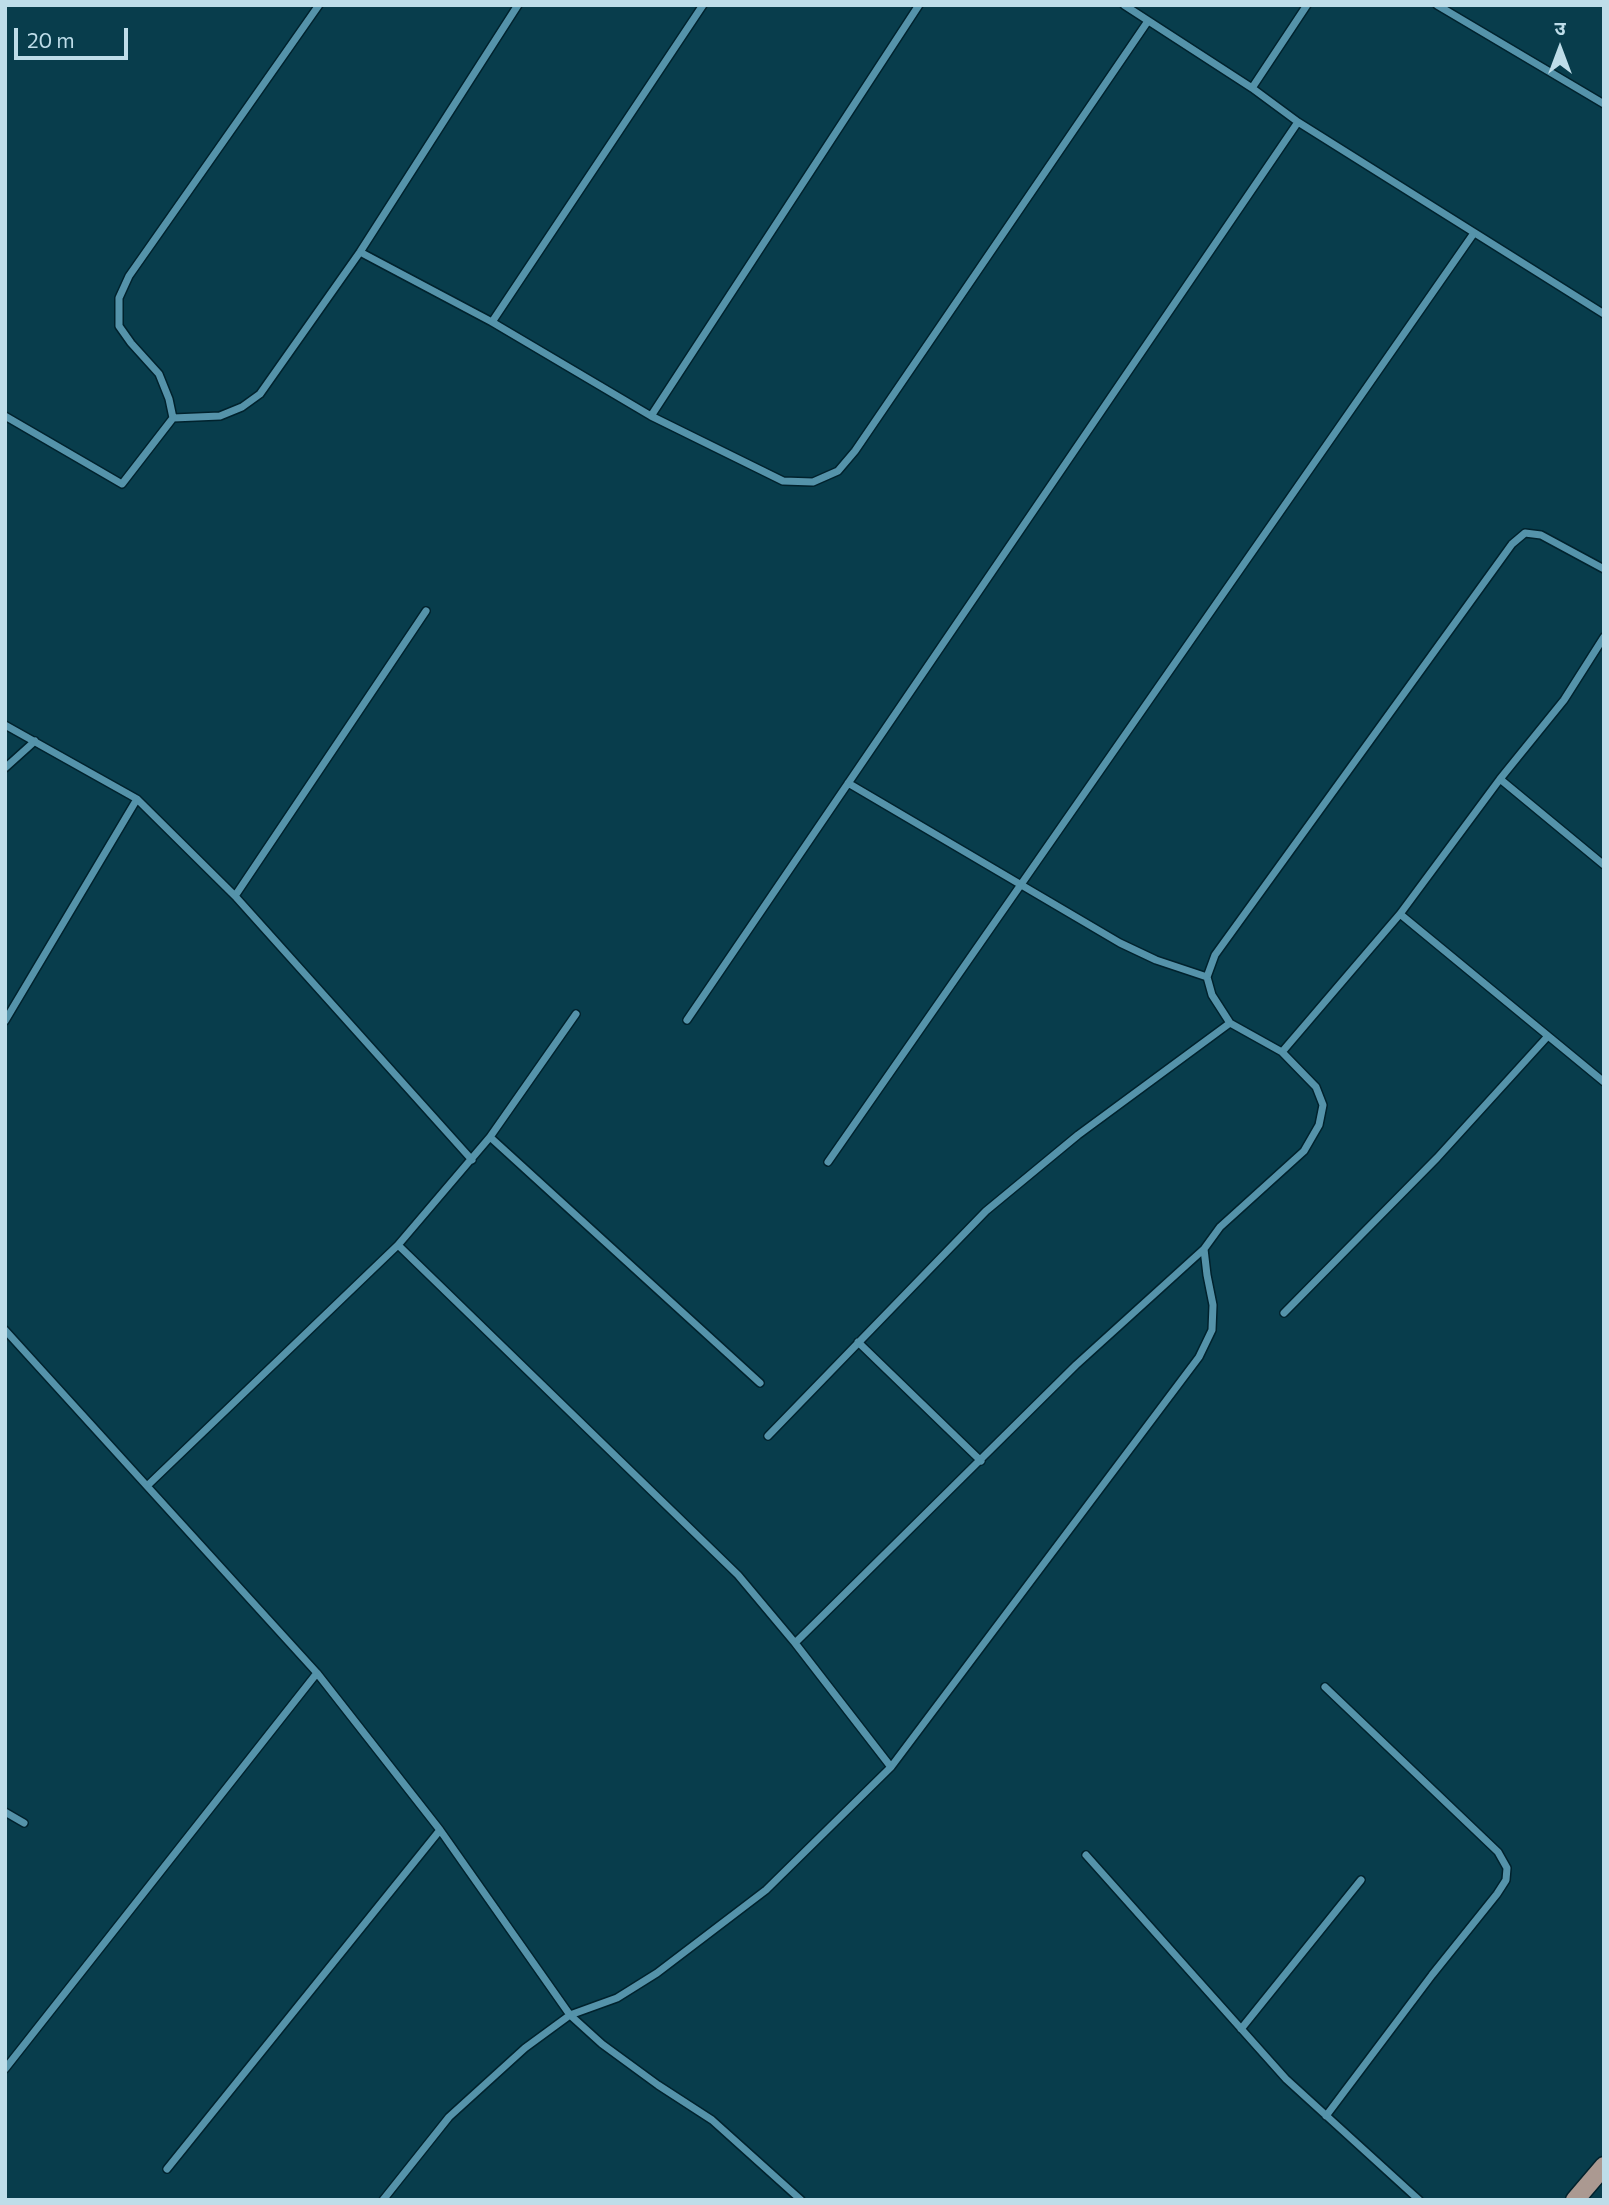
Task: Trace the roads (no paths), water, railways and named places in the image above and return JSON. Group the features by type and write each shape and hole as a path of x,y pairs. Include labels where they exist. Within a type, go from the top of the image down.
{"main road":[{"path":"1576,2200 1604,2166"}],"street":[{"path":"5,416 122,484 173,418 159,373 119,326 119,298 129,276 319,5"},
{"path":"173,418 220,416 242,407 260,394 360,252 518,5"},
{"path":"492,322 703,5"},
{"path":"651,416 919,5"},
{"path":"1124,5 1252,88 1298,122 1604,314"},
{"path":"1252,88 1307,5"},
{"path":"1437,5 1604,104"},
{"path":"360,252 492,322 651,416 783,481 813,482 838,471 855,451 1149,20"},
{"path":"687,1020 1298,122"},
{"path":"828,1162 1475,233"},
{"path":"795,1643 1076,1365 1204,1249 1220,1227 1304,1151 1319,1125 1323,1105 1316,1087 1282,1052 1230,1023 1212,995 1207,977 1215,955 1512,544 1525,533 1541,535 1604,569"},
{"path":"235,896 426,611"},
{"path":"1282,1052 1400,914 1500,779 1564,700 1604,637"},
{"path":"5,725 137,799 235,896 472,1160"},
{"path":"5,768 35,741"},
{"path":"1500,779 1604,865"},
{"path":"848,783 1120,943 1156,960 1207,977"},
{"path":"5,1021 137,799"},
{"path":"1400,914 1604,1082"},
{"path":"147,1486 398,1245 490,1137 576,1014"},
{"path":"768,1436 986,1211 1078,1135 1230,1023"},
{"path":"1283,1312 1437,1158 1548,1036"},
{"path":"490,1137 760,1383"},
{"path":"398,1245 738,1575 795,1643 891,1767"},
{"path":"383,2200 449,2117 525,2048 570,2015 617,1998 657,1973 755,1898 891,1767 1199,1357 1212,1330 1213,1305 1204,1249"},
{"path":"5,1330 317,1673 440,1830 570,2015 602,2045 712,2120 801,2200"},
{"path":"858,1342 981,1461"},
{"path":"5,2069 317,1673"},
{"path":"1325,1687 1498,1853 1507,1868 1506,1880 1497,1894 1326,2116"},
{"path":"5,1812 24,1824"},
{"path":"167,2169 440,1830"},
{"path":"1086,1855 1286,2079 1419,2200"},
{"path":"1241,2029 1361,1880"}]}
